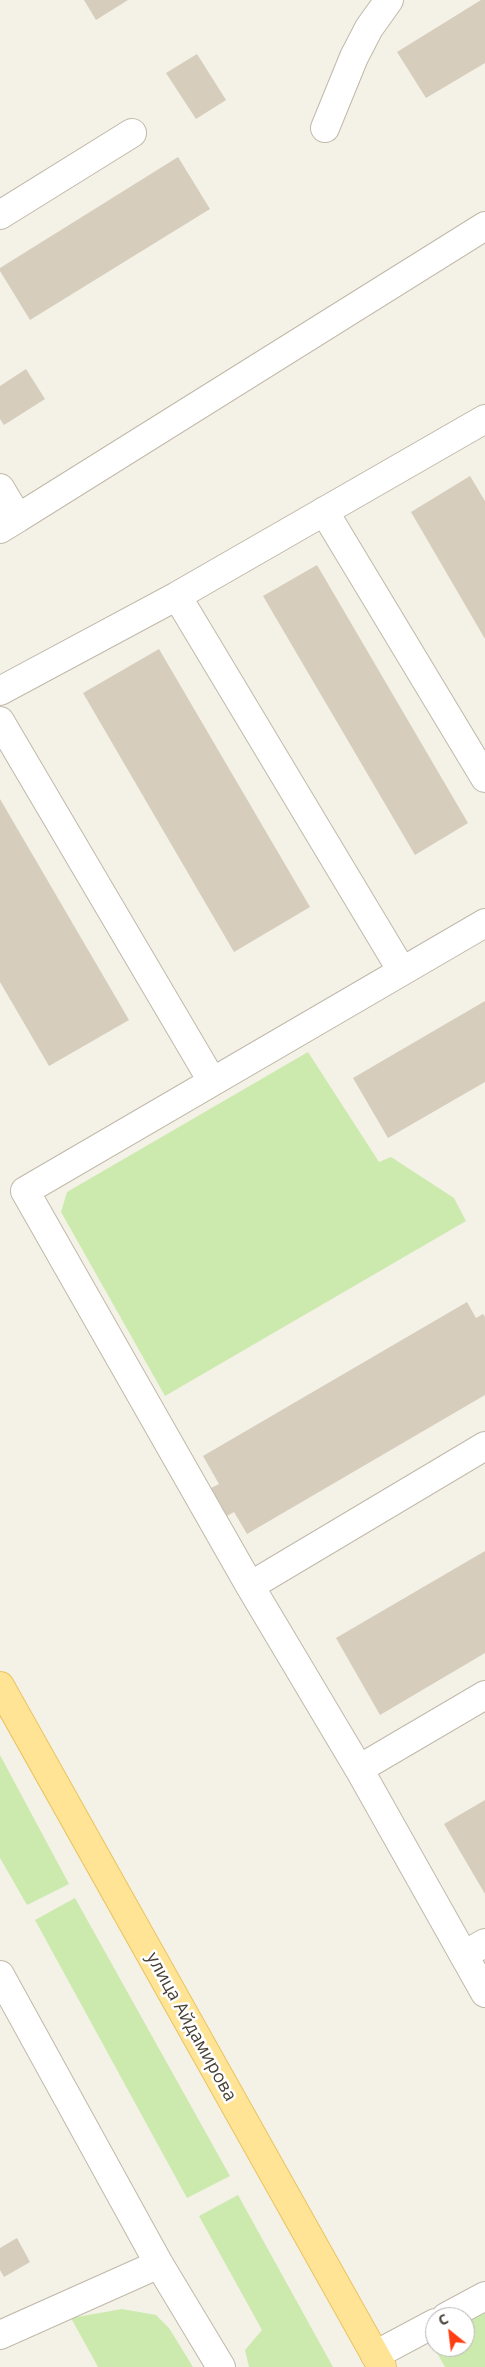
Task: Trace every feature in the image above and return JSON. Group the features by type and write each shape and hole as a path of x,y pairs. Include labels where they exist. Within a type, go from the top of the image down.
{"main road":[{"name":"улица Айдамирова","path":"0,1686 379,2361"}],"lane":[{"path":"325,128 354,57 369,28 389,0"},
{"path":"0,215 132,133"},
{"path":"0,488 9,523 485,226"},
{"path":"0,691 177,596 485,419"},
{"path":"324,511 485,778"},
{"path":"177,596 402,971"},
{"path":"0,720 212,1081"},
{"path":"485,923 25,1191 250,1586 359,1769 474,1949 485,1994"},
{"path":"250,1586 485,1446"},
{"path":"359,1769 485,1695"},
{"path":"0,1975 159,2264 221,2367"},
{"path":"0,2335 159,2264"},
{"path":"465,2307 485,2296"},
{"path":"379,2361 425,2330"}],"green space":[{"path":"308,1052 379,1162 391,1157 454,1198 466,1221 165,1396 61,1212 67,1192"},
{"path":"0,1755 69,1884 27,1905 0,1858"},
{"path":"75,1898 230,2176 187,2198 35,1920"},
{"path":"238,2195 333,2367 249,2367 245,2350 262,2330 199,2216"},
{"path":"122,2309 156,2315 169,2328 193,2367 98,2367 71,2318"},
{"path":"485,2312 485,2367 445,2367 439,2357 475,2357 475,2316"}],"building":[{"path":"84,0 128,0 96,20"},
{"path":"481,0 485,0 485,63 426,98 397,52"},
{"path":"197,54 226,100 196,119 166,73"},
{"path":"178,157 210,209 30,320 0,268"},
{"path":"26,369 45,399 4,425 0,419 0,386"},
{"path":"470,476 485,501 485,639 411,512"},
{"path":"317,565 468,823 415,855 263,596"},
{"path":"159,649 310,907 234,952 83,693"},
{"path":"0,799 129,1020 49,1066 0,982"},
{"path":"485,1001 485,1082 388,1138 353,1078"},
{"path":"467,1302 476,1318 483,1314 485,1317 485,1395 247,1534 234,1512 227,1516 211,1488 219,1484 203,1456"},
{"path":"485,1551 485,1653 380,1715 336,1638"},
{"path":"485,1800 485,1894 444,1824"},
{"path":"17,2238 30,2262 4,2277 0,2270 0,2248"}]}
